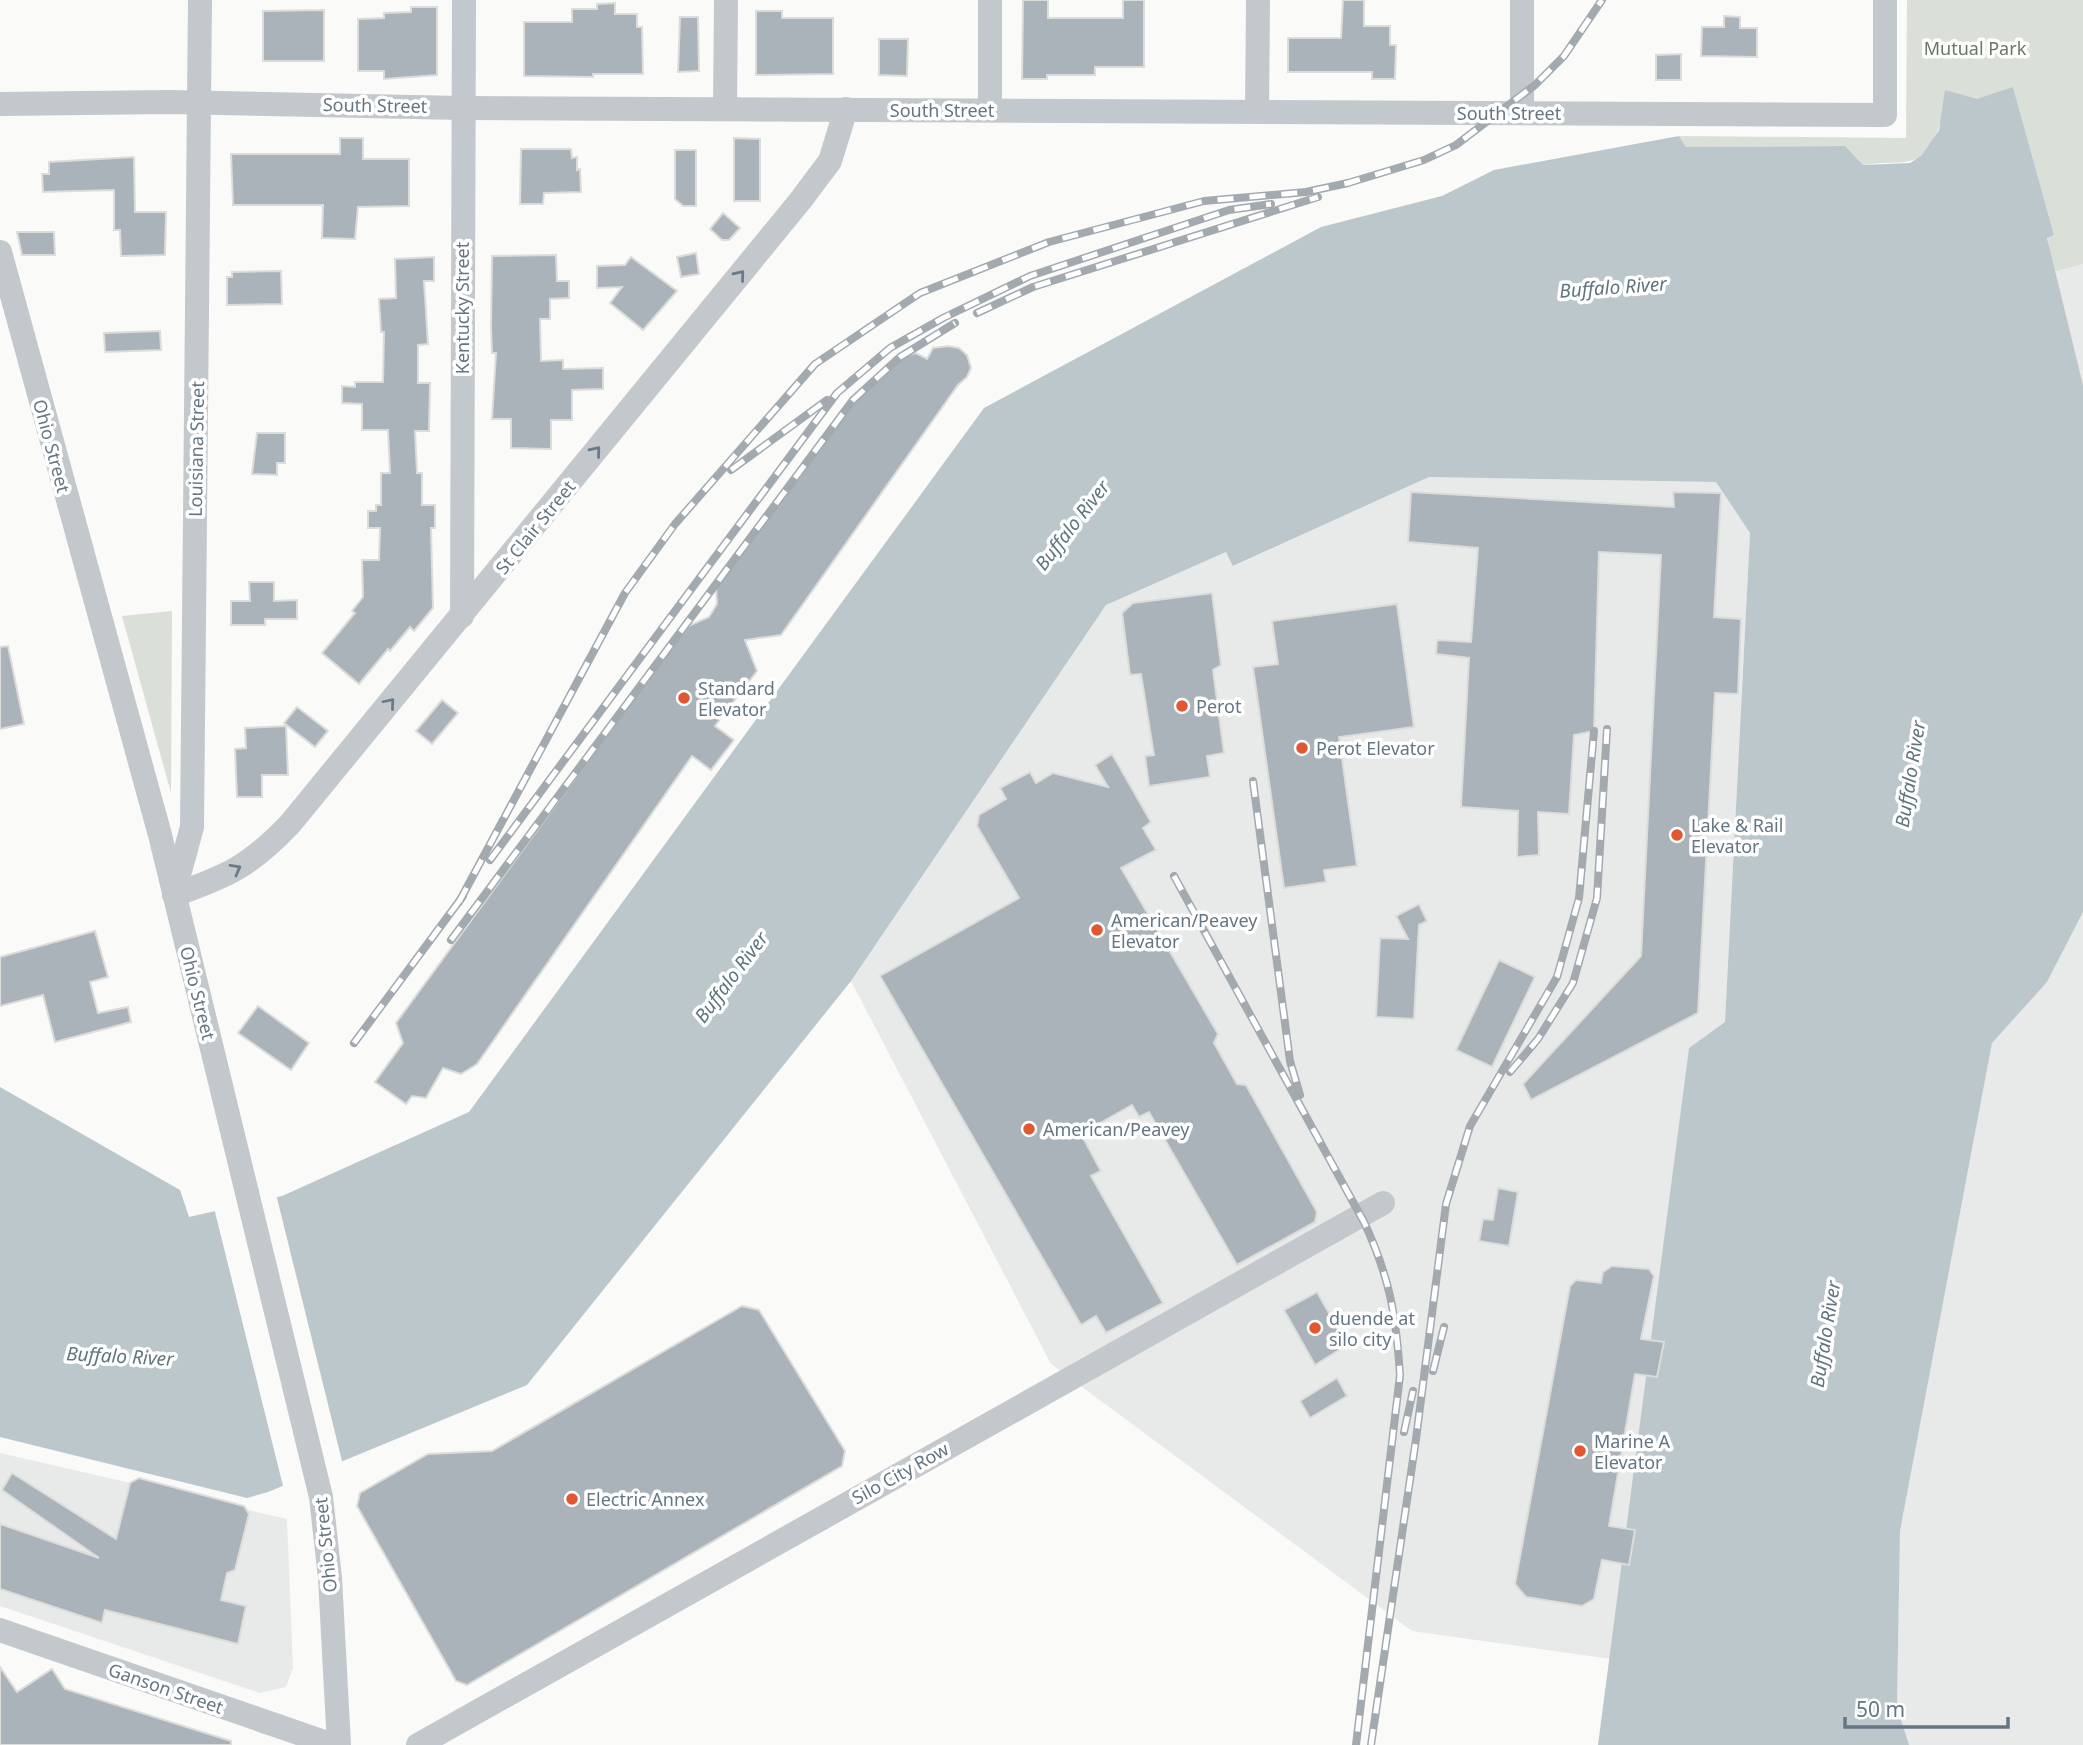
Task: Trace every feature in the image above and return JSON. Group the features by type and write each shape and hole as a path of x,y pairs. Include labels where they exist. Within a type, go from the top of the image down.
{"street":[{"name":"Louisiana Street","path":"174,895 192,827 200,0"},
{"name":"Kentucky Street","path":"462,616 464,0"},
{"path":"725,109 726,0"},
{"path":"990,0 990,110"},
{"path":"1257,111 1258,0"},
{"path":"1522,0 1522,113"},
{"name":"South Street","path":"0,104 199,102 463,108 1885,115 1885,0"},
{"name":"St Clair Street","path":"174,895 216,880 261,855 462,616 800,201 830,161 846,110"},
{"name":"Ohio Street","path":"0,252 174,895 321,1497 330,1578 339,1745"},
{"name":"Silo City Row","path":"418,1745 1383,1203"},
{"name":"Ganson Street","path":"0,1630 333,1745"}],"shaded area":[{"path":"2083,264 2083,385 2054,272"},
{"path":"1429,477 1716,482 1750,533 1725,1022 1689,1048 1611,1659 1412,1631 1051,1364 851,981 1106,605 1226,552 1234,566"},
{"path":"2083,912 2083,1745 1909,1745 1897,1707 1900,1531 1992,1042 2047,982"},
{"path":"0,1453 287,1519 293,1668 286,1687 260,1693 0,1606"}],"green space":[{"name":"Mutual Park","path":"1907,0 2083,0 2083,264 2054,272 2047,237 2054,235 2013,87 1943,115 1929,147 1922,155 1904,162 1863,165 1845,146 1686,147 1679,136 1906,138"},
{"path":"172,611 171,793 122,616"}],"water":[{"name":"Buffalo River","path":"2013,87 2054,235 2047,238 2083,385 2083,912 2047,982 1992,1043 1900,1531 1897,1707 1909,1745 1598,1745 1689,1048 1725,1022 1750,533 1716,482 1429,477 1233,566 1226,552 1106,605 851,981 527,1385 268,1492 247,1498 0,1437 0,1087 180,1190 189,1217 282,1196 469,1112 984,408 1321,227 1442,196 1494,170 1679,136 1686,147 1845,146 1863,165 1910,163 1922,155 1939,130 1945,90 1977,99"}],"pier":[{"path":"276,1194 343,1465 284,1490 214,1208"}],"building":[{"path":"1023,0 1048,0 1048,18 1123,18 1123,0 1144,0 1144,67 1095,67 1095,75 1047,75 1047,79 1022,79"},
{"path":"1343,0 1364,0 1364,26 1390,26 1390,45 1396,45 1395,79 1372,79 1372,72 1288,72 1288,38 1341,38"},
{"path":"615,3 615,14 637,14 637,27 642,27 643,74 593,74 593,77 524,76 524,22 572,22 572,9 597,9 597,4"},
{"path":"411,7 437,7 437,75 384,79 384,71 358,71 358,19 384,18 384,13 411,12"},
{"path":"324,10 324,61 263,61 263,11"},
{"path":"756,11 782,11 782,18 833,18 833,74 756,75"},
{"path":"1724,16 1740,17 1740,28 1757,28 1757,57 1701,56 1702,27 1724,27"},
{"path":"680,17 698,17 699,71 678,72"},
{"path":"879,39 908,39 907,76 879,75"},
{"path":"1681,54 1681,80 1656,80 1656,55"},
{"path":"340,138 363,138 363,159 409,159 409,206 358,207 355,239 322,238 323,205 233,205 231,154 340,154"},
{"path":"734,138 760,139 760,201 734,201"},
{"path":"521,149 571,149 572,158 577,157 577,170 580,169 581,192 544,193 543,204 520,204"},
{"path":"675,150 696,150 696,206 683,206 675,199"},
{"path":"134,157 135,212 166,212 165,255 121,256 120,230 114,230 114,190 43,192 42,174 49,174 49,162"},
{"path":"723,213 740,228 729,240 722,240 710,229"},
{"path":"17,232 54,232 55,255 22,255"},
{"path":"696,253 699,274 681,277 677,257"},
{"path":"556,255 557,281 569,281 569,298 550,299 550,319 540,319 541,361 563,360 563,369 603,368 603,389 572,390 572,420 551,420 551,449 511,448 511,419 492,419 496,353 492,353 492,256"},
{"path":"434,257 434,281 424,281 428,344 418,345 418,383 430,383 429,431 415,431 417,473 422,473 422,505 435,505 435,528 431,528 433,608 414,631 410,627 390,651 388,649 359,684 322,653 355,613 352,611 363,597 362,560 379,560 380,528 368,528 368,511 376,511 376,505 381,505 381,473 390,473 388,430 362,430 362,404 342,403 342,386 355,387 355,382 383,382 384,332 381,332 379,299 396,298 395,259"},
{"path":"631,257 677,291 643,330 610,303 622,287 597,288 597,266 625,265"},
{"path":"281,271 282,304 227,305 227,277 232,277 232,272"},
{"path":"160,331 161,350 105,352 104,333"},
{"name":"Standard Elevator","path":"933,348 959,348 967,355 971,368 967,377 958,385 781,635 745,640 757,671 715,726 734,740 711,770 692,756 477,1064 461,1074 443,1068 426,1098 412,1096 406,1104 375,1082 403,1043 396,1023 686,627 709,617 717,604 716,586 851,405 905,356 916,353 927,359"},
{"path":"257,433 285,433 285,463 277,463 277,475 252,474"},
{"name":"Lake & Rail Elevator","path":"1411,492 1674,507 1673,492 1721,493 1714,617 1741,619 1738,694 1715,693 1698,1013 1531,1100 1523,1084 1641,956 1661,555 1599,552 1594,731 1574,735 1569,814 1538,812 1539,855 1517,857 1518,811 1461,807 1469,658 1436,654 1437,640 1471,642 1478,548 1408,542"},
{"path":"249,582 274,582 274,601 297,600 297,619 265,619 265,625 231,625 231,601 250,601"},
{"name":"Perot","path":"1212,593 1221,665 1213,670 1224,753 1207,756 1210,777 1149,786 1145,756 1154,755 1141,674 1130,675 1122,613 1133,603"},
{"name":"Perot Elevator","path":"1397,604 1414,727 1339,737 1357,866 1324,870 1326,882 1284,888 1253,667 1278,664 1272,621"},
{"path":"8,646 24,724 0,729 0,647"},
{"path":"442,700 458,713 432,744 416,731"},
{"path":"297,707 328,731 315,747 284,723"},
{"path":"286,726 288,775 262,775 262,797 237,797 235,749 246,748 245,728"},
{"path":"1112,754 1151,822 1143,828 1156,850 1121,868 1218,1034 1214,1043 1237,1084 1246,1085 1317,1212 1315,1222 1237,1265 1149,1112 1139,1117 1132,1105 1081,1134 1101,1171 1091,1176 1163,1303 1106,1333 1096,1316 1081,1325 880,976 1019,898 977,826 979,815 1006,799 1000,788 1030,772 1036,783 1053,773 1108,787 1095,765"},
{"path":"1419,904 1427,921 1419,925 1414,1019 1376,1017 1380,938 1408,939 1396,916"},
{"path":"95,931 108,977 90,982 98,1013 128,1007 131,1022 55,1042 43,995 0,1006 0,957"},
{"path":"1499,960 1535,977 1492,1067 1456,1050"},
{"path":"258,1006 309,1043 291,1070 238,1033"},
{"path":"1498,1188 1518,1192 1509,1246 1479,1241 1483,1219 1493,1220"},
{"name":"Marine A Elevator","path":"1612,1266 1649,1269 1654,1276 1641,1339 1664,1342 1657,1377 1635,1374 1609,1526 1635,1530 1629,1565 1602,1560 1594,1599 1582,1606 1526,1597 1515,1584 1570,1286 1576,1280 1601,1283 1603,1272"},
{"name":"duende at silo city","path":"1317,1292 1347,1345 1315,1365 1284,1310"},
{"name":"Electric Annex","path":"742,1306 759,1310 845,1451 842,1466 467,1685 456,1681 357,1506 360,1493 428,1454 492,1451"},
{"path":"1337,1378 1347,1396 1310,1418 1300,1401"},
{"path":"12,1473 116,1539 130,1483 139,1478 244,1506 249,1514 235,1570 227,1573 221,1600 246,1606 238,1644 105,1610 102,1623 0,1589 0,1524 99,1558 2,1490"},
{"path":"0,1667 17,1692 52,1669 65,1689 231,1741 231,1745 0,1745"}],"railway":[{"path":"459,902 625,593 675,524 815,364 920,293 1049,242 1204,201 1306,192 1348,183 1424,160 1456,145 1535,85 1564,56 1602,0"},
{"path":"977,313 1033,287 1318,197"},
{"path":"490,860 837,393 890,348 943,318 1030,276 1229,210 1271,204"},
{"path":"451,940 853,400 900,357 955,323"},
{"path":"731,470 827,400"},
{"path":"1510,1072 1538,1039 1573,983 1597,898 1607,729"},
{"path":"1371,1745 1416,1439 1446,1204 1470,1126 1557,977 1579,898 1594,731"},
{"path":"1253,781 1290,1061 1300,1095"},
{"path":"1174,876 1364,1222 1380,1261 1390,1297 1400,1375 1356,1745"},
{"path":"354,1043 463,896"},
{"path":"1433,1371 1444,1327"},
{"path":"1404,1432 1413,1391"}],"place":[{"name":"Standard Elevator","path":"684,698"},
{"name":"Perot","path":"1182,706"},
{"name":"Perot Elevator","path":"1302,748"},
{"name":"Lake & Rail Elevator","path":"1677,835"},
{"name":"American/Peavey Elevator","path":"1097,930"},
{"name":"American/Peavey","path":"1029,1129"},
{"name":"duende at silo city","path":"1315,1328"},
{"name":"Marine A Elevator","path":"1580,1451"},
{"name":"Electric Annex","path":"572,1499"}]}
